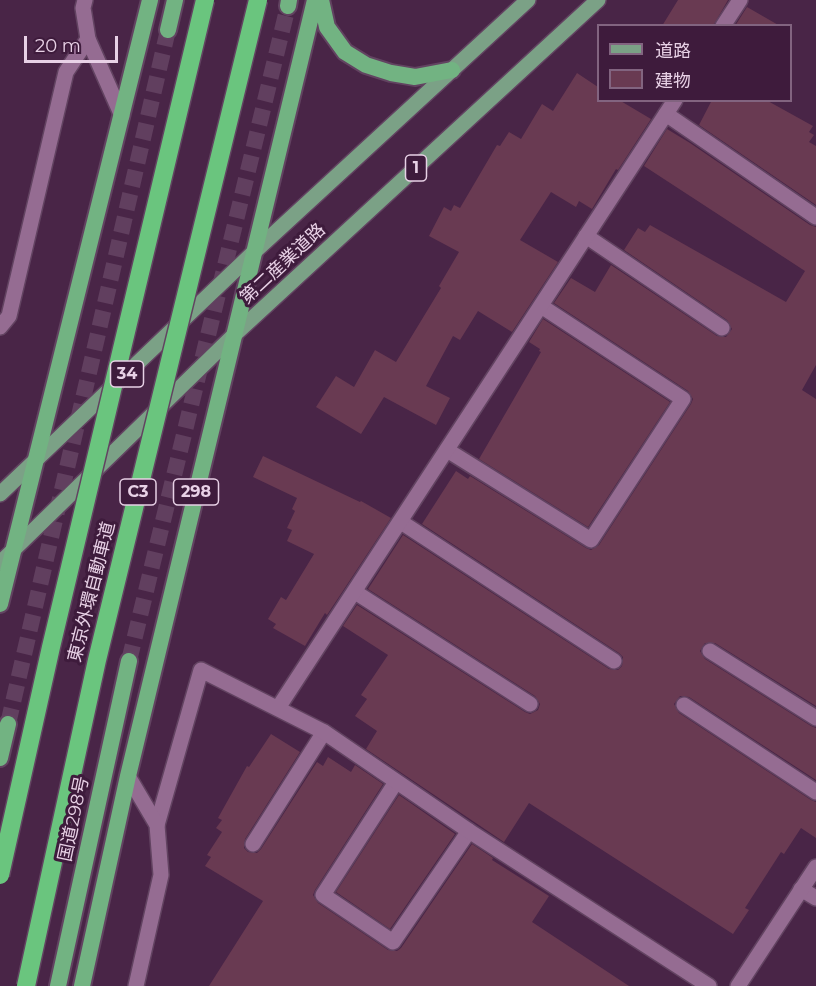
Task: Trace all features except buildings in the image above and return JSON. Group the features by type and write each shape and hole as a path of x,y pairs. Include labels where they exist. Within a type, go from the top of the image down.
{"highway":[{"path":"0,603 150,0"},
{"path":"168,30 175,0"},
{"name":"東京外環自動車道","path":"0,875 51,647 205,0"},
{"name":"東京外環自動車道","path":"26,986 97,660 258,0"},
{"name":"298","path":"82,986 128,776 315,0"},
{"path":"321,0 327,27 345,52 366,64 391,73 415,77 452,70"},
{"name":"国道298号","path":"58,986 129,661"},
{"path":"0,758 8,724"}],"main road":[{"name":"第二産業道路","path":"0,494 253,253 528,0"},
{"name":"第二産業道路","path":"0,563 233,336 598,0"}],"street":[{"path":"85,0 83,8 88,39 122,116"},
{"path":"724,24 740,0"},
{"path":"0,327 9,316 66,72 88,39"},
{"path":"278,708 670,107 816,217"},
{"path":"586,236 722,328"},
{"path":"447,450 591,540 683,399 541,306"},
{"path":"401,522 614,661"},
{"path":"355,592 530,704"},
{"path":"710,651 816,718"},
{"path":"136,986 161,874 157,825 201,670 324,732 469,831 709,986"},
{"path":"684,705 816,792"},
{"path":"253,844 324,732"},
{"path":"128,776 157,825"},
{"path":"396,782 323,895 393,942 469,831"},
{"path":"738,986 816,867"},
{"path":"801,889 816,898"}],"tunnel":[{"path":"129,661 288,6"},
{"path":"8,724 168,30"}]}
